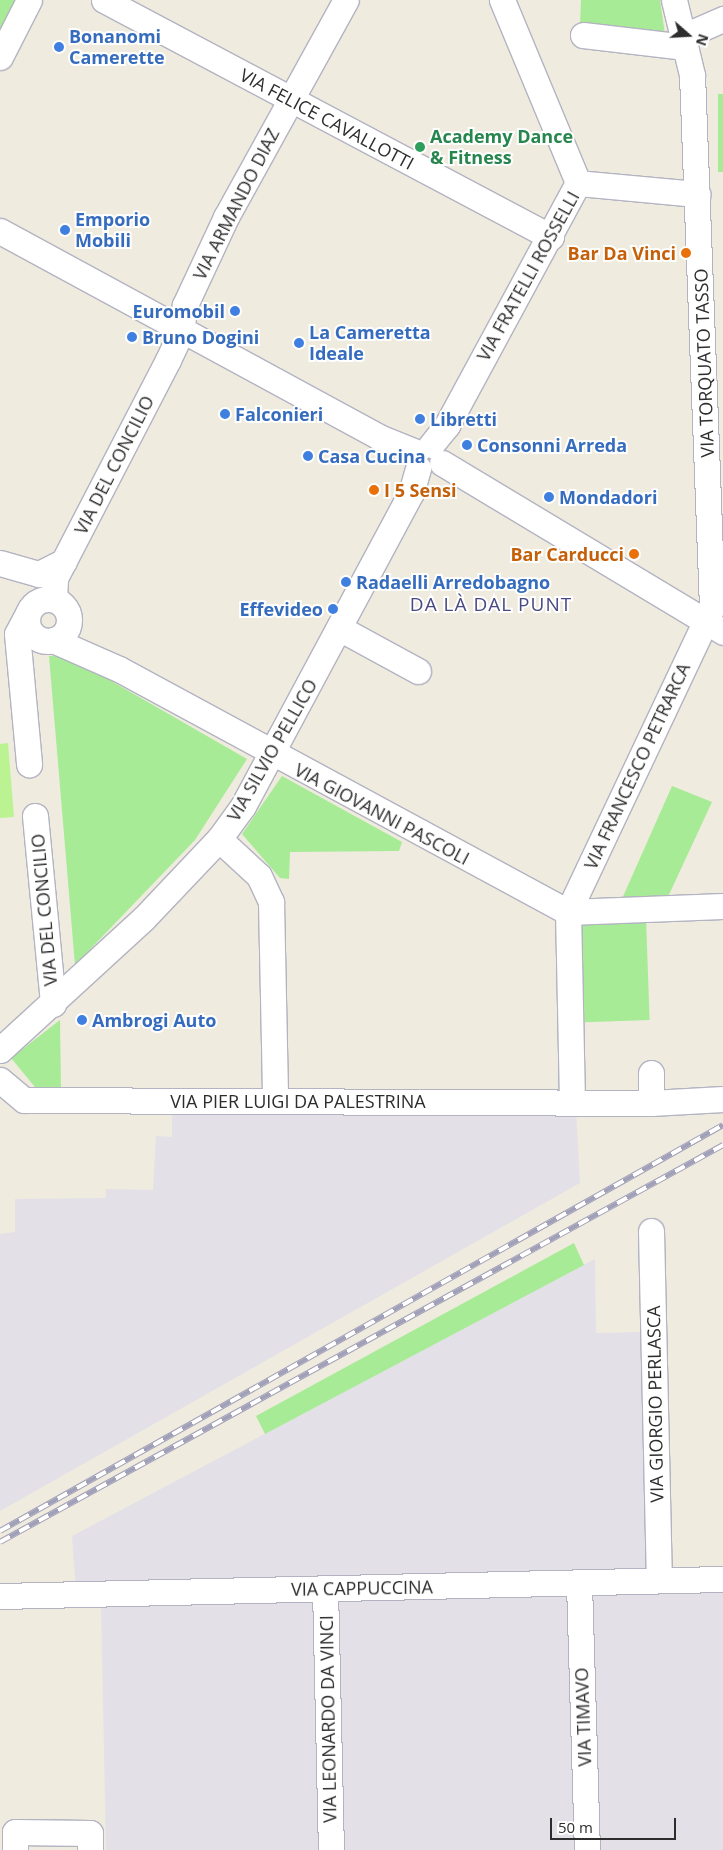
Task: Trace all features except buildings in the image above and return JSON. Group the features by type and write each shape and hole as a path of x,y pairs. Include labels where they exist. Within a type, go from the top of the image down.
{"street":[{"path":"0,57 30,0"},
{"name":"VIA FELICE CAVALLOTTI","path":"104,0 551,237"},
{"name":"VIA ARMANDO DIAZ","path":"181,332 185,305 222,226 346,0"},
{"path":"502,0 578,183"},
{"name":"VIA TORQUATO TASSO","path":"674,0 692,75 697,194 715,449 712,607 714,626"},
{"path":"583,35 684,42 723,19"},
{"name":"VIA FRATELLI ROSSELLI","path":"427,457 447,425 551,237 578,183 697,194"},
{"path":"1,236 379,437 427,457 714,626"},
{"name":"VIA DEL CONCILIO","path":"29,764 17,634 38,606 55,578 181,332"},
{"name":"VIA SILVIO PELLICO","path":"0,1050 53,1004 219,839 272,755 411,494 427,457"},
{"path":"8,567 39,574 64,560"},
{"path":"8,567 27,582 38,606 29,630 45,639"},
{"path":"21,669 45,639 65,632 69,620 65,608 38,606"},
{"name":"VIA GIOVANNI PASCOLI","path":"69,620 119,669"},
{"name":"VIA FRANCESCO PETRARCA","path":"572,1102 568,912 714,626"},
{"path":"339,628 418,671"},
{"name":"VIA GIOVANNI PASCOLI","path":"45,639 119,669 272,755 568,912"},
{"name":"VIA DEL CONCILIO","path":"35,816 53,1004"},
{"path":"219,839 259,876 271,902 275,1100"},
{"path":"568,912 723,906"},
{"path":"651,1073 651,1103"},
{"name":"VIA PIER LUIGI DA PALESTRINA","path":"0,1080 12,1101 275,1100 651,1103 723,1099"},
{"name":"VIA GIORGIO PERLASCA","path":"651,1231 659,1579"},
{"name":"VIA CAPPUCCINA","path":"0,1596 579,1584 659,1579 723,1579"},
{"name":"VIA TIMAVO","path":"579,1584 587,1850"},
{"name":"VIA LEONARDO DA VINCI","path":"325,1588 331,1850"},
{"path":"15,1850 15,1832 90,1832 90,1850"}],"shaded area":[{"path":"576,1110 580,1183 0,1511 0,1234 15,1232 15,1199 106,1198 106,1189 153,1190 156,1136 172,1137 172,1111"},
{"path":"595,1259 596,1333 643,1332 651,1586 723,1584 723,1850 106,1850 101,1605 77,1605 72,1536"}],"green space":[{"path":"0,0 19,0 0,38"},
{"path":"581,0 660,0 665,34 580,26"},
{"path":"718,94 723,94 723,172 718,172"},
{"path":"66,655 247,759 195,840 75,965 49,656"},
{"path":"8,743 14,817 0,818 0,744"},
{"path":"282,776 402,842 399,851 290,852 289,879 280,878 242,834"},
{"path":"672,786 712,802 667,899 621,901"},
{"path":"646,917 650,1020 585,1022 581,919"},
{"path":"60,1020 61,1090 35,1087 11,1058"},
{"path":"574,1243 584,1265 265,1434 256,1416"}],"railway":[{"path":"0,1531 723,1125"},
{"path":"0,1542 723,1145"}],"place":[{"name":"Bonanomi Camerette","path":"59,47"},
{"name":"Academy Dance & Fitness","path":"420,147"},
{"name":"Emporio Mobili","path":"65,230"},
{"name":"Bar Da Vinci","path":"686,253"},
{"name":"Euromobil","path":"235,311"},
{"name":"Bruno Dogini","path":"132,337"},
{"name":"La Cameretta Ideale","path":"299,343"},
{"name":"Falconieri","path":"225,414"},
{"name":"Libretti","path":"420,419"},
{"name":"Consonni Arreda","path":"467,445"},
{"name":"Casa Cucina","path":"308,456"},
{"name":"I 5 Sensi","path":"374,490"},
{"name":"Mondadori","path":"549,497"},
{"name":"Bar Carducci","path":"634,554"},
{"name":"Radaelli Arredobagno","path":"346,582"},
{"name":"Effevideo","path":"333,609"},
{"name":"Ambrogi Auto","path":"82,1020"}],"district":[{"name":"DA LÀ DAL PUNT","path":"491,605"}]}
